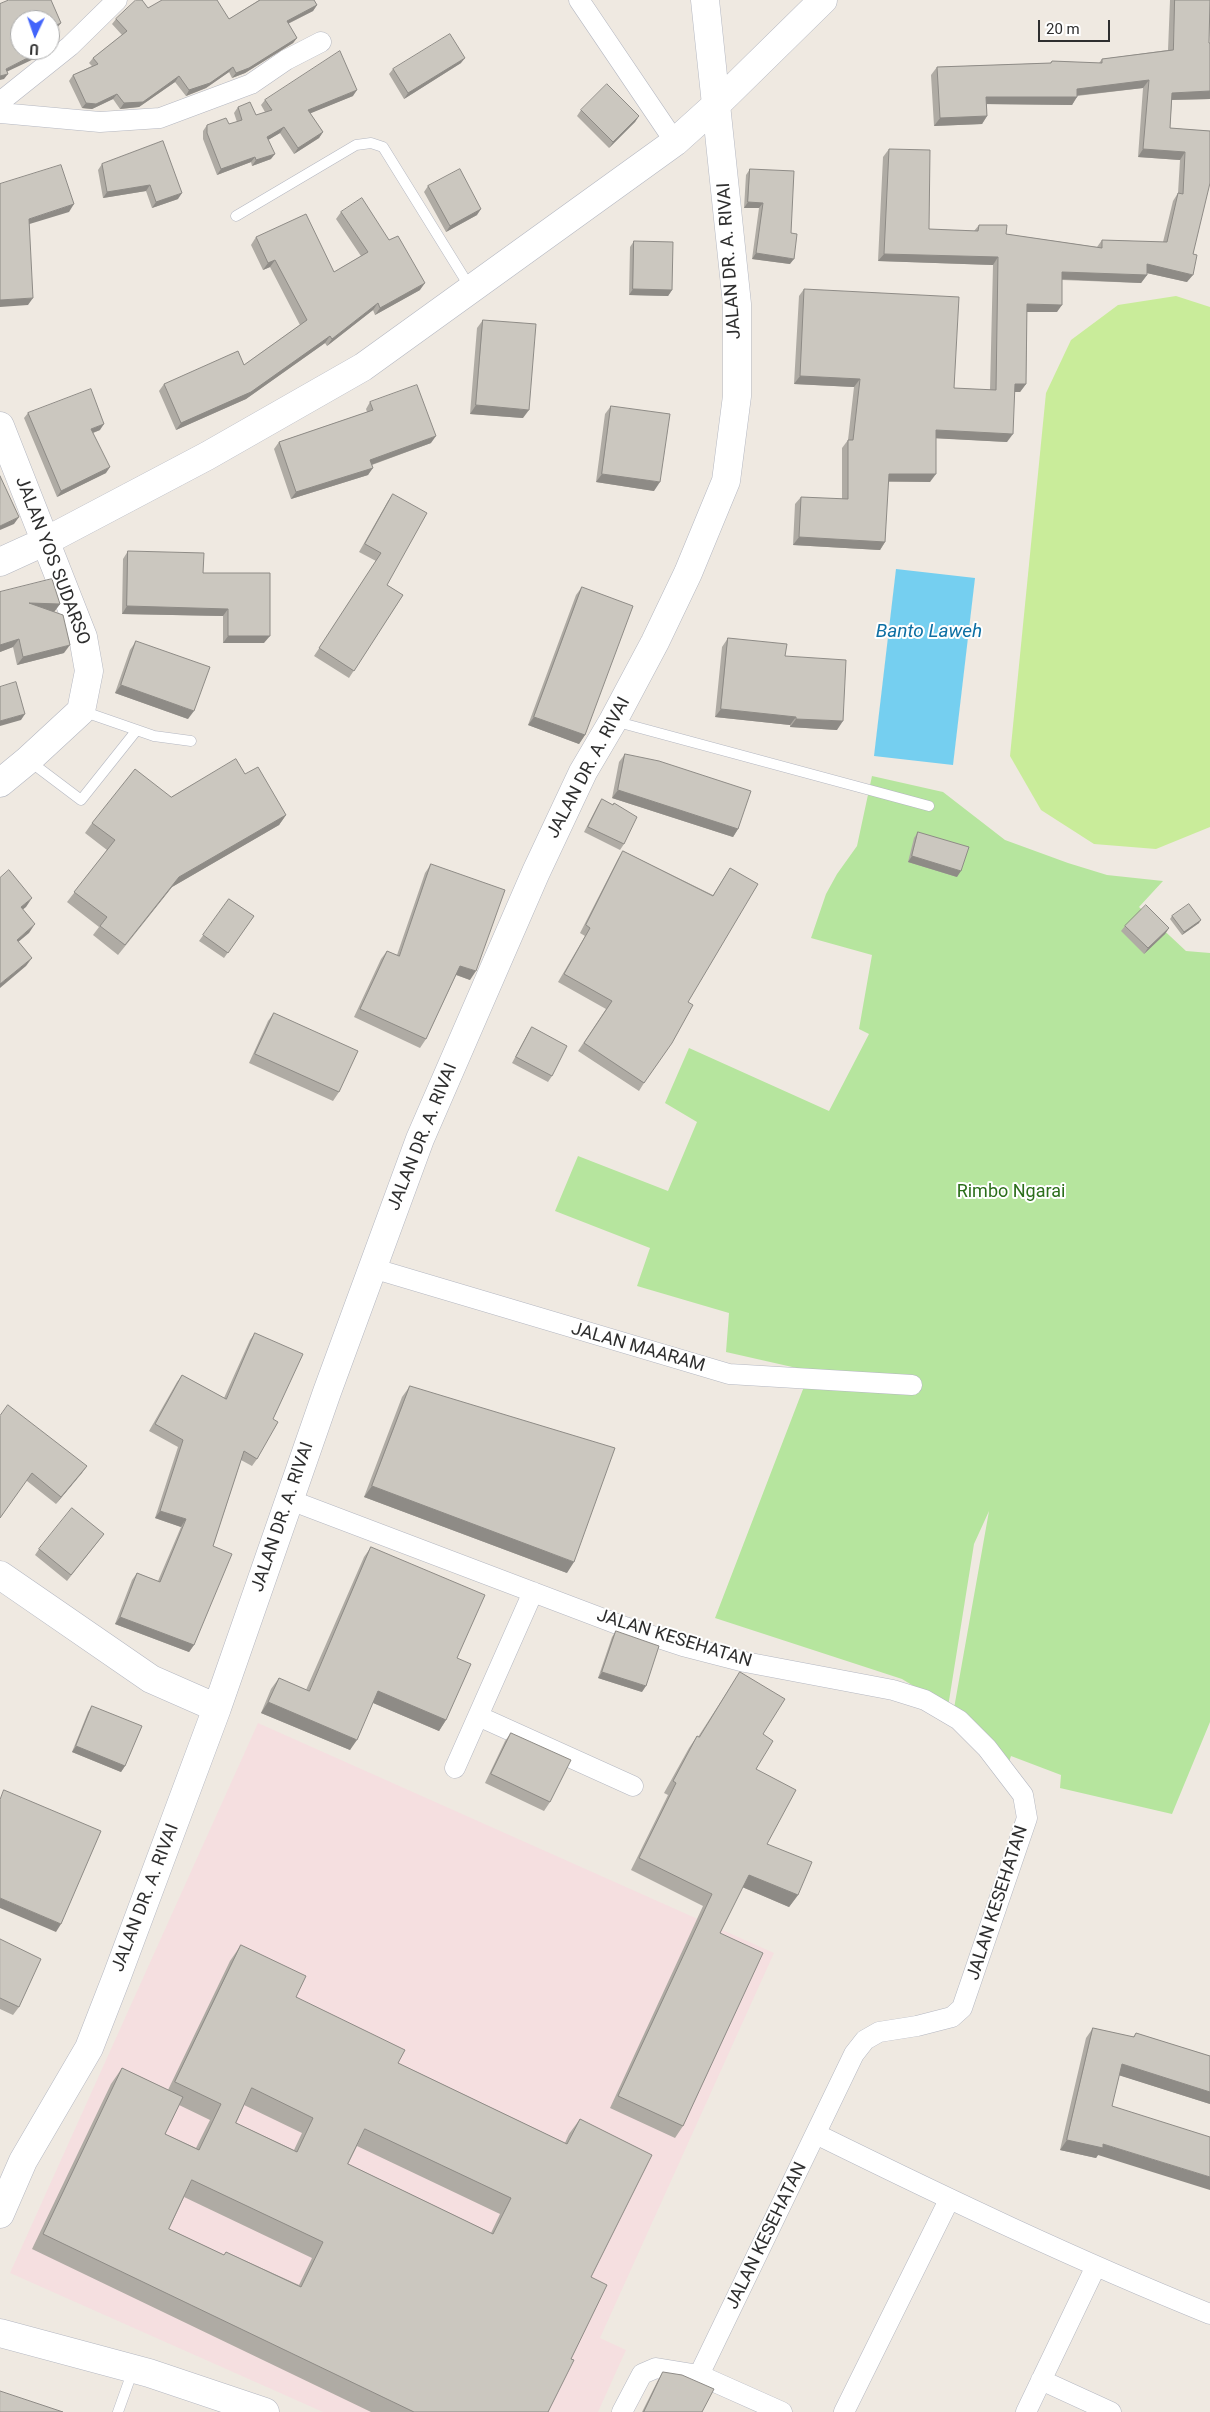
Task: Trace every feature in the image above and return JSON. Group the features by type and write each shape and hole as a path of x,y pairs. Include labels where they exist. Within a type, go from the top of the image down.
{"main road":[{"name":"JALAN DR. A. RIVAI","path":"0,2214 11,2168 88,2048 154,1879 217,1708 372,1268 420,1139 532,881 583,772 613,721 688,573 726,481 737,396 737,304 705,0"},
{"path":"0,562 46,541 276,418 363,367 675,142 716,105 823,0"},
{"name":"JALAN YOS SUDARSO","path":"0,426 84,636 89,671 81,710"},
{"path":"0,783 28,760 81,710"},
{"path":"0,1575 152,1679 217,1708"},
{"path":"0,2333 133,2369 265,2412"}],"street":[{"path":"0,102 70,46 116,0"},
{"path":"579,0 675,142"},
{"path":"0,113 100,122 160,118 251,84 286,60 321,42"},
{"name":"JALAN MAARAM","path":"372,1268 729,1374 912,1385"},
{"name":"JALAN KESEHATAN","path":"290,1500 625,1627 683,1646 744,1662 893,1690 925,1700 959,1720 988,1748 1023,1795 1027,1818 962,2008 952,2017 917,2026 879,2032 865,2040 854,2054 699,2375"},
{"path":"455,1768 533,1592"},
{"path":"478,1716 633,1786"},
{"path":"816,2134 949,2200 1096,2266 1206,2307"},
{"path":"844,2412 949,2200"},
{"path":"1026,2412 1096,2266"},
{"path":"622,2412 642,2374 656,2368 699,2375 782,2412"},
{"path":"1041,2380 1111,2412"}],"lane":[{"path":"236,216 356,145 371,143 382,147 471,290"},
{"path":"81,710 136,731 171,740 191,741"},
{"path":"613,721 929,806"},
{"path":"28,760 81,800 136,731"},
{"path":"118,2412 133,2369"}],"shaded area":[{"path":"258,1723 774,1953 600,2338 626,2350 598,2412 323,2412 10,2273"}],"green space":[{"path":"1176,296 1210,307 1210,827 1156,849 1094,844 1041,810 1010,756 1046,393 1071,340 1118,305"},
{"name":"Rimbo Ngarai","path":"872,776 943,792 1005,840 1068,863 1107,875 1163,881 1139,907 1186,951 1210,953 1210,1722 1172,1814 1060,1788 1061,1775 1011,1756 1004,1777 953,1714 989,1511 974,1544 948,1707 902,1679 715,1618 810,1371 726,1352 729,1313 637,1286 650,1248 555,1211 578,1156 668,1191 697,1122 665,1103 689,1048 829,1111 869,1034 859,1029 872,955 811,938 826,894 837,874 857,846"}],"water":[{"name":"Banto Laweh","path":"896,569 975,578 953,765 874,756"}],"building":[{"path":"9,0 51,0 55,10 10,10 10,60 24,60 6,69 8,74 0,76 0,4"},
{"path":"136,0 142,0 148,8 162,0 217,0 229,19 260,0 314,0 317,5 287,21 297,38 249,68 236,73 233,67 210,83 189,90 179,76 143,102 124,103 117,94 96,104 86,103 73,75 98,64 93,58 127,31 116,19"},
{"path":"1175,0 1210,0 1210,91 1172,93 1170,128 1210,131 1210,183 1193,254 1197,255 1193,275 1147,264 1147,275 1062,272 1062,305 1027,304 1026,384 1015,384 1013,434 936,430 936,474 889,474 885,542 799,537 801,497 848,499 848,440 853,440 860,379 800,376 804,289 959,297 954,388 996,390 998,257 884,254 889,149 930,150 929,229 978,231 979,225 1007,225 1006,234 1102,248 1102,240 1167,242 1178,193 1183,194 1185,152 1143,149 1149,80 1077,89 1077,97 986,97 987,116 940,118 937,67 1051,63 1052,61 1102,63 1102,59 1173,50"},
{"path":"450,34 465,58 408,93 393,69"},
{"path":"340,51 357,90 308,110 323,132 298,148 284,127 267,137 275,154 256,160 255,157 221,169 207,133 207,125 226,118 229,124 242,120 238,107 250,102 256,115 272,110 265,100"},
{"path":"607,84 639,116 613,142 581,110"},
{"path":"163,141 182,193 156,202 150,185 107,192 102,164"},
{"path":"61,165 74,204 29,219 33,298 0,300 0,184"},
{"path":"460,169 481,209 450,226 428,186"},
{"path":"750,169 794,171 791,233 797,234 794,259 756,253 763,203 748,202"},
{"path":"362,198 389,240 398,236 425,283 380,308 378,303 332,339 330,336 251,392 181,423 164,384 238,351 244,365 307,320 275,260 268,263 256,237 306,214 334,272 368,252 341,212"},
{"path":"634,241 673,242 672,290 633,289"},
{"path":"483,320 536,324 529,410 476,405"},
{"path":"417,385 436,436 370,460 373,468 296,492 279,442 373,410 370,402"},
{"path":"91,389 104,424 91,429 110,467 61,491 28,413"},
{"path":"611,406 670,414 660,482 602,474"},
{"path":"0,476 19,517 0,526"},
{"path":"393,494 427,513 387,585 403,595 354,671 319,648 381,553 365,544"},
{"path":"128,551 204,553 203,573 270,573 270,636 228,636 228,609 127,606"},
{"path":"52,579 60,604 29,603 63,615 70,645 23,657 19,639 0,645 0,592"},
{"path":"582,587 633,606 585,735 534,717"},
{"path":"728,638 787,644 785,656 846,660 843,721 796,719 796,717 721,709"},
{"path":"136,641 210,667 194,711 121,685"},
{"path":"16,682 25,714 0,721 0,687"},
{"path":"625,754 659,761 751,791 738,829 618,790"},
{"path":"236,759 245,774 258,767 286,815 179,877 125,945 100,926 107,917 74,892 115,840 92,823 135,769 171,797"},
{"path":"602,799 613,805 614,803 637,817 624,844 588,827"},
{"path":"918,832 969,847 961,871 912,856"},
{"path":"623,851 713,896 730,868 758,884 688,1002 693,1005 672,1043 644,1083 584,1043 612,1001 564,974 590,928 586,925"},
{"path":"431,864 505,890 476,971 460,966 426,1039 360,1009 387,951 399,956"},
{"path":"9,870 32,898 21,907 35,924 17,940 32,958 0,984 0,878"},
{"path":"229,899 254,916 228,953 203,935"},
{"path":"1189,904 1201,920 1184,932 1172,916"},
{"path":"1146,905 1169,928 1148,948 1125,926"},
{"path":"274,1013 358,1051 339,1092 255,1054"},
{"path":"532,1027 567,1046 552,1076 516,1057"},
{"path":"255,1333 303,1354 273,1419 278,1422 257,1459 244,1451 213,1546 232,1554 194,1645 120,1617 137,1573 160,1582 186,1519 160,1511 183,1440 155,1424 182,1375 226,1399"},
{"path":"410,1386 615,1448 574,1562 372,1486"},
{"path":"8,1405 87,1466 61,1497 32,1473 0,1518 0,1416"},
{"path":"72,1508 104,1534 71,1575 39,1549"},
{"path":"371,1547 485,1595 457,1658 471,1664 446,1720 378,1691 357,1740 268,1702 279,1678 309,1691"},
{"path":"616,1631 659,1646 646,1686 602,1672"},
{"path":"740,1672 785,1699 763,1734 773,1741 756,1769 796,1790 767,1844 812,1862 798,1895 749,1875 720,1933 763,1953 683,2126 618,2096 712,1894 639,1858 676,1783 673,1781 697,1736 699,1737"},
{"path":"92,1706 142,1726 125,1766 76,1746"},
{"path":"511,1733 571,1760 550,1802 491,1774"},
{"path":"4,1790 101,1831 61,1924 0,1898 0,1800"},
{"path":"0,1939 41,1959 19,2007 0,1998"},
{"path":"241,1945 306,1976 296,1997 405,2050 398,2063 567,2144 580,2119 652,2155 591,2277 607,2285 571,2359 574,2360 548,2412 414,2412 43,2234 122,2068 183,2097 165,2134 199,2150 221,2104 175,2082","holes":["252,2088 313,2118 297,2152 236,2123","365,2129 511,2198 493,2234 348,2164","192,2180 323,2242 301,2287 226,2252 224,2255 169,2229"]},
{"path":"1093,2028 1134,2037 1136,2033 1210,2056 1210,2092 1122,2064 1112,2106 1210,2137 1210,2177 1103,2144 1103,2148 1067,2140"},
{"path":"663,2372 682,2375 714,2389 702,2412 644,2412"},
{"path":"0,2391 63,2412 0,2412"}]}
